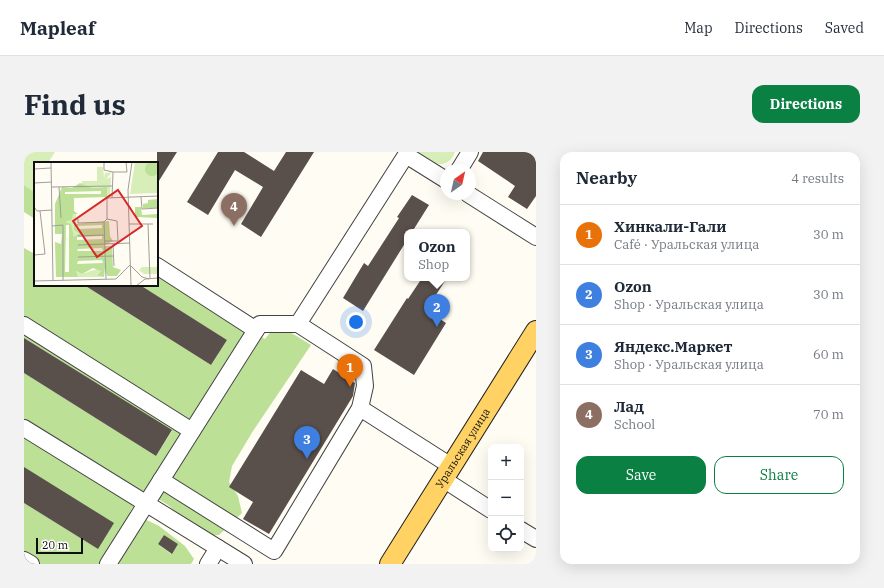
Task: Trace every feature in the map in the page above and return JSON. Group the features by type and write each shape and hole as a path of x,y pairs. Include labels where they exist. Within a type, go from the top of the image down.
{"main road":[{"name":"Уральская улица","path":"390,564 536,331"}],"lane":[{"path":"463,164 470,152"},
{"path":"298,324 403,154 440,176"},
{"path":"476,199 536,238"},
{"path":"158,267 256,330"},
{"path":"108,564 146,503 260,324 298,324 363,366 365,386 360,408 274,551 161,480"},
{"path":"24,325 192,431"},
{"path":"360,408 447,473 488,507"},
{"path":"24,428 244,564"},
{"path":"524,532 536,539"},
{"path":"208,564 218,548"},
{"path":"24,560 31,564"}],"green space":[{"path":"24,152 55,152 49,162 34,162 33,192 24,185"},
{"path":"455,152 450,160 442,164 437,164 417,153"},
{"path":"24,185 34,192 34,218 24,212"},
{"path":"24,248 34,253 34,286 86,286 211,365 227,340 142,286 158,286 158,271 265,339 277,324 311,345 253,431 232,466 229,482 238,496 242,513 219,535 202,536 168,505 155,497 138,498 130,512 159,526 185,546 194,559 191,564 24,564 24,503 98,549 24,467 24,373 156,456 172,431 24,338","holes":["164,535 178,544 171,554 158,544"]}],"building":[{"path":"157,152 177,152 158,182"},
{"path":"218,152 244,152 274,171 286,152 314,152 261,237 241,224 263,187 235,170 208,215 187,202"},
{"path":"483,152 536,152 536,196 527,209 508,197 515,186 478,161"},
{"path":"412,195 429,205 414,229 404,229 404,245 363,311 343,298 364,263 368,266 399,218 397,217"},
{"path":"420,281 445,281 426,310 446,323 414,375 374,350 407,298 408,299"},
{"path":"86,286 142,286 227,340 211,365"},
{"path":"24,338 172,430 156,456 24,373"},
{"path":"333,369 355,383 353,396 269,534 243,519 253,502 229,487 301,370 324,384"},
{"path":"24,467 114,523 98,549 24,503"},
{"path":"164,535 178,544 172,554 158,544"}],"place":[{"name":"Лад","path":"234,226"},
{"name":"Ozon","path":"437,327"},
{"name":"Хинкали-Гали","path":"350,387"},
{"name":"Яндекс.Маркет","path":"307,459"}]}
